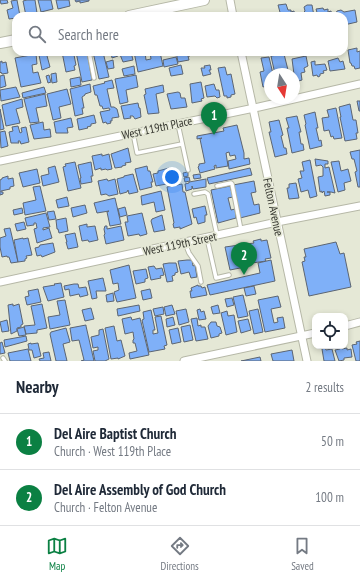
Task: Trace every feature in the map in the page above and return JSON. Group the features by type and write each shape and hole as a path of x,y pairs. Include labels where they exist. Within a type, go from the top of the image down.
{"main road":[{"path":"148,12 204,0"},
{"path":"0,43 12,41"}],"street":[{"path":"230,0 232,12"},
{"name":"Felton Avenue","path":"242,56 276,222 307,361"},
{"name":"West 119th Place","path":"0,161 360,84"},
{"name":"West 119th Street","path":"0,282 276,222 360,206"},
{"path":"348,325 360,322"},
{"path":"184,361 312,334"}],"lane":[{"path":"90,56 94,78"},
{"path":"177,123 188,170"},
{"path":"133,133 137,153 182,144"},
{"path":"217,186 232,184 241,230"},
{"path":"194,194 205,192 208,194 217,236"},
{"path":"207,238 216,278 230,275"},
{"path":"185,243 189,253 198,266 201,282"}],"building":[{"path":"0,0 7,0 8,3 1,4"},
{"path":"17,0 19,12 12,12 12,19 9,19 7,10 13,8 11,1"},
{"path":"35,0 37,12 25,12 23,1"},
{"path":"38,0 51,0 53,9 41,12"},
{"path":"56,0 69,0 70,6 58,9"},
{"path":"75,0 89,1 80,3 80,1 76,2"},
{"path":"286,4 288,10 291,10 291,12 280,12 278,5"},
{"path":"307,5 312,5 313,12 304,12 304,7"},
{"path":"316,9 328,9 328,12 317,12"},
{"path":"355,10 357,22 348,24 348,12 344,12"},
{"path":"357,48 357,52 360,51 360,68 355,69 350,63 348,50"},
{"path":"36,56 37,64 32,65 33,73 38,72 41,83 21,87 15,58"},
{"path":"39,56 47,56 50,67 42,70"},
{"path":"63,56 74,56 76,65 74,66 75,70 66,72"},
{"path":"77,56 88,56 92,80 82,82"},
{"path":"94,56 104,56 109,77 99,79"},
{"path":"121,56 132,56 133,60 123,62"},
{"path":"135,56 146,56 146,60 151,59 151,56 161,56 163,66 138,72"},
{"path":"177,56 188,56 189,60 178,62"},
{"path":"271,56 284,56 288,68 274,68"},
{"path":"306,56 308,66 304,68 305,72 301,73 302,80 300,81 300,68 293,68 292,59"},
{"path":"176,57 178,64 164,67 163,60"},
{"path":"269,57 272,68 264,68 264,71 261,58"},
{"path":"338,58 340,62 343,61 345,69 330,71 328,61"},
{"path":"113,60 114,68 108,69 106,62"},
{"path":"2,61 2,63 6,62 8,73 0,73 0,62"},
{"path":"315,61 315,65 325,64 327,70 323,71 324,73 320,74 318,77 317,75 313,76 311,62"},
{"path":"181,65 183,74 171,76 169,68"},
{"path":"210,65 211,70 209,70 211,74 203,76 201,68 205,68 204,66"},
{"path":"134,66 135,74 124,76 122,69"},
{"path":"225,67 227,75 231,74 235,94 227,98 227,96 224,96 218,68"},
{"path":"264,71 263,87 260,72"},
{"path":"56,73 57,82 52,83 51,74"},
{"path":"4,75 6,86 0,88 0,76"},
{"path":"49,75 51,82 48,83 46,76"},
{"path":"136,75 138,87 126,90 128,102 120,104 115,79"},
{"path":"80,77 81,85 71,87 70,79"},
{"path":"112,80 114,88 107,89 111,107 117,109 119,117 112,118 112,121 110,121 111,123 107,124 106,122 103,123 100,112 110,110 109,108 103,109 102,106 100,106 93,86"},
{"path":"201,82 204,98 201,99 202,101 192,103 190,84"},
{"path":"90,84 91,92 82,97 84,108 82,108 83,114 75,116 70,89"},
{"path":"214,84 216,90 219,90 220,97 207,97 205,86"},
{"path":"163,85 164,92 156,94 159,113 148,114 144,95 146,94 145,89"},
{"path":"16,87 20,97 1,101 0,90"},
{"path":"44,87 46,93 23,98 22,93"},
{"path":"67,89 71,104 59,107 61,118 53,120 47,94"},
{"path":"180,93 181,98 185,98 187,107 171,109 167,94"},
{"path":"45,94 47,106 36,108 39,122 30,123 24,99"},
{"path":"22,99 23,107 16,109 20,123 6,126 2,105"},
{"path":"357,101 360,101 360,111 359,111"},
{"path":"138,103 141,117 135,119 133,116 130,116 131,118 124,119 121,106"},
{"path":"350,104 353,120 356,120 358,133 356,133 357,139 345,141 339,107"},
{"path":"336,108 342,138 334,139 333,136 331,137 329,130 324,131 322,118 329,117 327,110"},
{"path":"0,109 4,129 0,130"},
{"path":"315,112 318,128 316,128 319,141 321,140 322,146 310,149 304,115"},
{"path":"94,115 96,123 91,124 91,126 87,127 88,128 79,130 77,119"},
{"path":"297,116 301,132 299,132 301,144 303,144 304,150 292,153 287,128 289,128 286,118"},
{"path":"71,118 73,127 67,128 68,133 56,133 54,122"},
{"path":"279,120 283,135 281,136 287,154 275,157 269,132 271,132 269,122"},
{"path":"43,122 44,130 50,129 51,137 34,139 30,125"},
{"path":"237,125 244,153 244,159 249,158 250,164 229,169 228,161 236,159 235,155 230,156 229,152 226,153 228,166 216,168 216,165 214,166 215,169 200,173 198,167 199,164 205,163 200,139 202,138 197,139 197,136 224,131 223,128"},
{"path":"18,126 20,133 22,132 21,128 26,127 29,142 21,144 20,141 18,141 19,143 11,143 9,132 13,131 12,127"},
{"path":"5,131 8,146 1,148 0,132"},
{"path":"128,148 131,162 125,163 126,165 122,167 115,168 111,154"},
{"path":"360,150 360,187 358,187 355,172 357,171 354,159 352,159 350,152"},
{"path":"102,154 102,156 109,154 112,169 101,170 101,168 95,170 92,156"},
{"path":"315,159 328,161 328,164 325,164 325,168 329,167 335,193 330,192 330,195 325,196 324,191 322,193 322,191 320,192 318,177 323,176 323,167 321,165 316,166"},
{"path":"310,160 317,196 310,198 308,190 301,192 298,179 302,178 300,171 304,171 302,162"},
{"path":"339,161 341,171 348,169 351,181 344,183 345,190 338,192 331,162"},
{"path":"75,162 81,188 68,191 63,167 66,166 65,164"},
{"path":"91,162 93,176 91,176 92,182 81,184 78,165"},
{"path":"55,166 59,182 43,186 41,176 49,174 48,168"},
{"path":"147,166 153,182 151,182 152,187 140,190 135,169"},
{"path":"169,168 170,170 174,169 177,182 156,186 153,174"},
{"path":"250,168 252,175 209,184 207,178"},
{"path":"37,169 40,183 23,187 19,173"},
{"path":"188,172 188,176 184,177 183,173"},
{"path":"133,174 138,192 129,194 128,190 127,192 120,194 117,179"},
{"path":"200,174 201,178 194,179 193,175"},
{"path":"8,176 8,179 13,178 14,186 10,187 10,189 1,191 3,194 0,195 0,180"},
{"path":"189,177 190,181 185,182 184,178"},
{"path":"107,179 108,181 115,179 118,194 109,196 106,194 101,195 98,181"},
{"path":"206,179 206,187 193,189 192,186 192,189 186,191 185,184"},
{"path":"254,181 256,192 251,193 254,205 259,204 260,213 240,218 233,185"},
{"path":"296,183 299,198 289,199 287,188 289,188 289,184"},
{"path":"182,184 192,224 180,229 180,227 174,228 167,187"},
{"path":"40,186 46,211 25,215 23,203 36,200 33,187"},
{"path":"230,186 233,197 228,198 231,210 235,209 236,218 218,223 211,190"},
{"path":"161,191 165,210 156,212 154,202 142,205 141,196"},
{"path":"67,197 69,206 58,208 56,200"},
{"path":"115,198 121,224 110,226 107,212 109,211 97,213 94,203"},
{"path":"85,205 87,213 73,217 71,208"},
{"path":"205,206 207,215 205,215 205,222 198,224 196,217 194,218 192,209"},
{"path":"125,207 127,215 120,217 118,209"},
{"path":"22,208 23,213 14,215 13,210"},
{"path":"54,211 56,219 49,220 47,212"},
{"path":"46,213 50,227 43,228 43,230 49,228 52,238 37,243 34,229 37,228 36,223 34,223 34,225 27,226 25,218"},
{"path":"142,213 147,234 140,236 139,234 128,236 125,222 128,222 127,216"},
{"path":"162,215 165,230 154,232 151,221 152,219"},
{"path":"66,218 68,231 59,233 56,220"},
{"path":"24,222 26,229 17,231 15,224"},
{"path":"87,224 87,227 95,226 98,240 89,242 88,240 82,241 79,226"},
{"path":"105,226 107,226 107,229 121,226 124,240 106,244 104,235"},
{"path":"10,228 18,262 11,263 9,257 2,257 0,247 0,238 6,236 4,229"},
{"path":"75,233 78,247 68,249 65,235"},
{"path":"28,238 32,255 26,256 27,258 25,261 18,262 14,240"},
{"path":"261,239 261,241 267,240 271,258 265,259 266,261 245,264 245,267 230,270 225,247 254,243 253,241"},
{"path":"336,242 340,254 344,253 351,287 309,296 302,262 305,261 304,257 306,257 304,249"},
{"path":"53,243 55,252 42,257 41,255 37,256 35,248 39,247 40,245"},
{"path":"192,260 193,266 195,265 197,277 191,278 189,272 181,274 178,261"},
{"path":"271,260 275,281 210,295 207,285 260,273 258,263"},
{"path":"176,263 178,272 172,276 173,281 167,282 163,264"},
{"path":"129,265 136,298 117,302 114,292 119,290 118,283 113,284 110,270"},
{"path":"154,266 156,269 162,268 164,275 160,276 161,278 151,280 148,267"},
{"path":"146,269 148,278 145,279 145,282 136,284 133,271"},
{"path":"103,278 106,291 96,291 97,298 92,299 88,281"},
{"path":"61,283 64,297 48,301 43,287"},
{"path":"78,284 79,288 86,287 88,295 80,297 79,294 70,296 69,289 65,290 64,286"},
{"path":"198,285 202,288 205,287 207,295 191,298 191,288"},
{"path":"254,286 256,294 246,296 244,288"},
{"path":"38,289 41,302 27,305 25,297 29,296 28,291"},
{"path":"150,289 152,298 143,300 141,291"},
{"path":"113,293 114,301 107,302 106,295"},
{"path":"243,295 248,316 238,318 233,297"},
{"path":"278,296 281,307 271,309 274,323 278,322 277,318 283,317 285,328 265,332 258,300"},
{"path":"232,298 234,305 227,307 225,299"},
{"path":"65,300 70,325 50,329 48,317 60,315 57,301"},
{"path":"13,304 13,306 19,304 23,324 21,327 17,328 17,331 11,334 8,305"},
{"path":"42,304 47,328 37,330 37,333 26,334 24,326 35,325 31,306"},
{"path":"139,305 140,311 118,316 117,309"},
{"path":"172,305 175,314 166,316 164,307"},
{"path":"218,305 220,313 213,314 211,307"},
{"path":"163,307 164,314 155,316 153,309"},
{"path":"91,308 94,319 85,321 82,310"},
{"path":"186,309 189,322 179,325 176,311"},
{"path":"200,309 201,312 204,311 206,319 199,320 197,310"},
{"path":"258,309 263,332 254,334 249,311"},
{"path":"151,310 155,330 153,330 153,334 158,333 155,317 161,316 167,345 164,346 165,349 149,352 142,320 144,319 143,312"},
{"path":"227,311 228,316 234,315 237,332 226,335 221,313"},
{"path":"131,317 132,320 140,318 149,355 130,359 129,353 137,351 135,343 133,343 133,332 125,334 122,319"},
{"path":"173,317 175,325 167,327 166,319"},
{"path":"197,318 198,326 201,325 201,327 205,327 208,339 196,341 191,319"},
{"path":"248,319 251,330 241,333 238,321"},
{"path":"7,320 9,331 2,332 0,322"},
{"path":"211,322 216,322 217,326 220,327 222,333 219,334 219,336 211,338 208,326"},
{"path":"86,325 94,361 81,361 84,360 79,340 72,341 70,328"},
{"path":"190,325 193,340 184,342 181,327"},
{"path":"114,326 117,341 121,340 125,356 118,359 111,359 105,328"},
{"path":"24,327 26,335 19,336 17,329"},
{"path":"66,328 70,342 63,344 67,361 56,361 50,334 51,332"},
{"path":"178,328 181,342 172,344 169,330"},
{"path":"103,329 109,359 105,361 95,361 93,351 98,350 98,347 93,348 91,337 99,335 99,330"},
{"path":"26,336 27,341 5,347 4,340"},
{"path":"360,341 360,361 356,361 352,345 357,344 356,342"},
{"path":"2,342 5,353 0,354 0,343"},
{"path":"38,343 41,356 34,358 32,350 29,350 28,344"},
{"path":"28,349 31,361 10,361 8,353"},
{"path":"322,349 332,349 335,361 324,361"},
{"path":"351,349 352,357 344,358 344,360 339,361 335,350"},
{"path":"292,350 294,361 273,361 271,354"},
{"path":"49,352 51,361 40,361 39,359 44,358 43,353"},
{"path":"260,357 261,361 241,361"}],"place":[{"name":"Del Aire Baptist Church","path":"214,135"},
{"name":"Del Aire Assembly of God Church","path":"244,275"}]}
